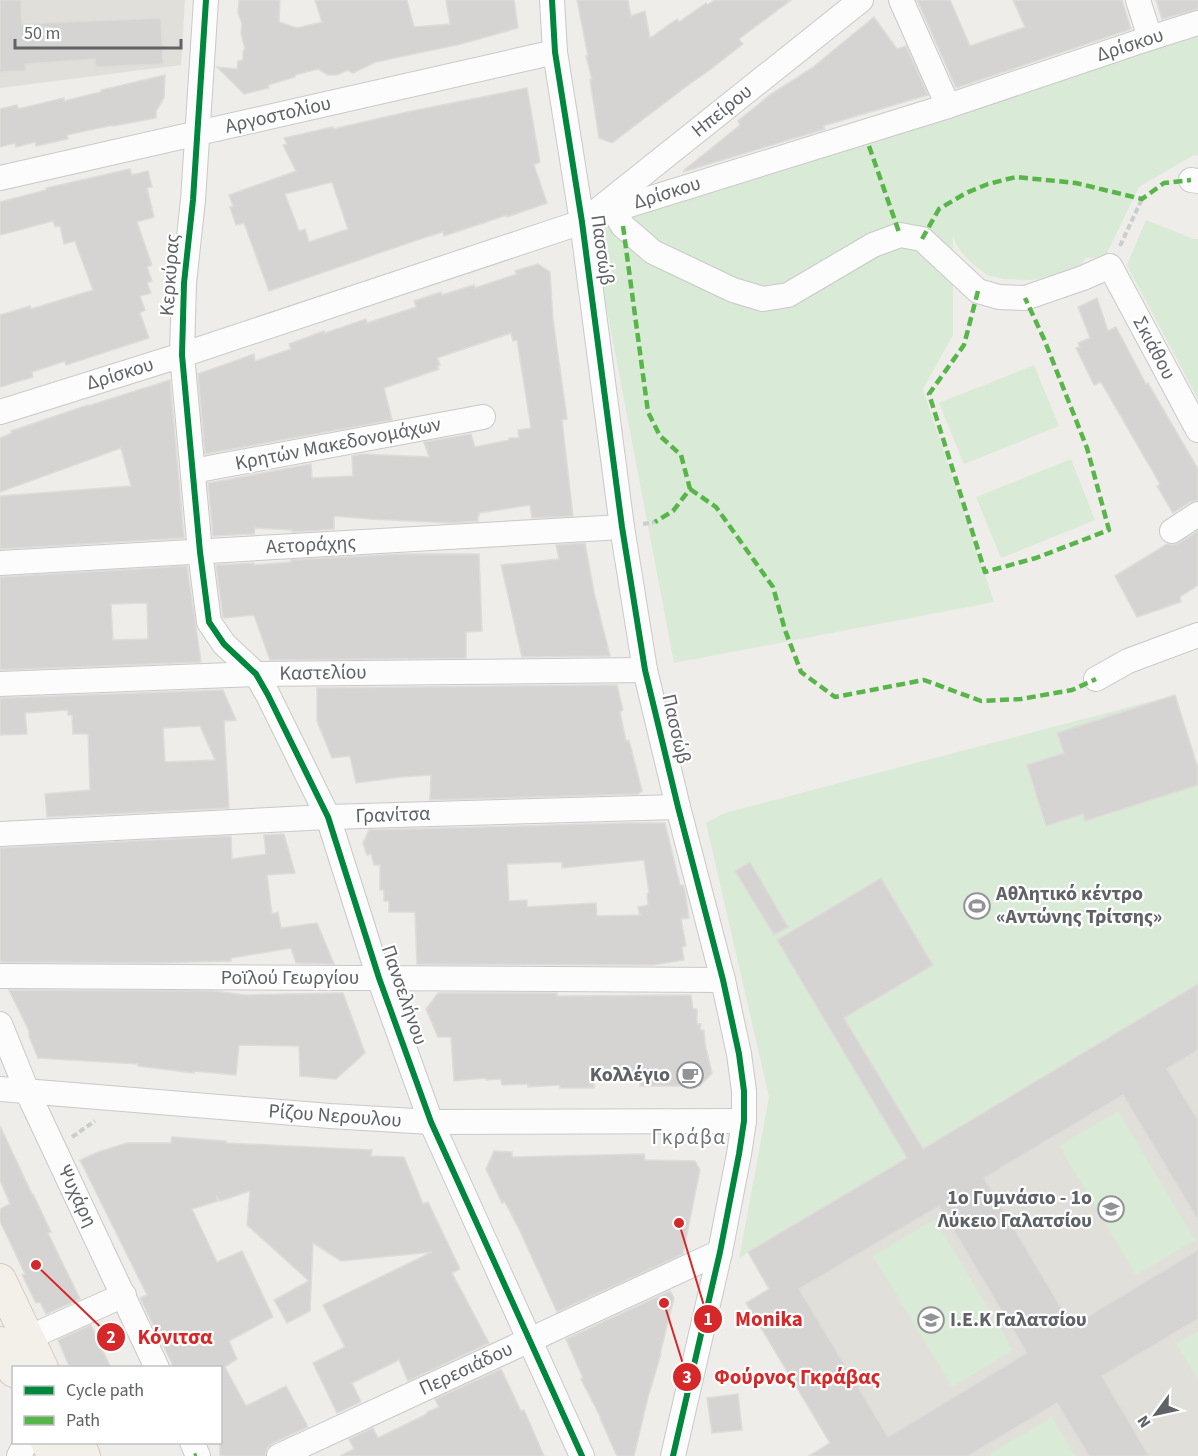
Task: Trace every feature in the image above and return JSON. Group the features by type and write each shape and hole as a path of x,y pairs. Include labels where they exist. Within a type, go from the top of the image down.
{"main road":[{"path":"0,1281 14,1340 14,1366"},
{"path":"14,1340 40,1366"}],"street":[{"name":"Κερκύρας","path":"200,552 182,355 184,283 193,201 206,0"},
{"name":"Πασσώβ","path":"552,0 555,52 582,222 622,527 645,670 723,980 739,1054 744,1091 744,1122 720,1252 673,1456"},
{"name":"Ηπείρου","path":"582,222 861,0"},
{"path":"901,0 948,106"},
{"path":"1138,0 1150,38"},
{"name":"Δρίσκου","path":"0,412 182,355 613,210 948,106 1198,23"},
{"name":"Αργοστολίου","path":"0,177 555,52"},
{"path":"613,210 622,226 653,252 733,290 763,299 788,295 873,244 900,235 922,239 978,291 999,297 1025,298 1110,266"},
{"name":"Σκιάθου","path":"1110,266 1198,430"},
{"name":"Κρητών Μακεδονομάχων","path":"193,471 483,417"},
{"path":"1172,531 1198,514"},
{"name":"Αετοράχης","path":"0,564 622,527"},
{"name":"Πανσελήνου","path":"200,552 209,622 224,644 256,674 328,817 379,978 431,1122 582,1456"},
{"path":"1096,679 1128,661 1198,635"},
{"name":"Καστελίου","path":"0,684 256,674 645,670"},
{"name":"Γρανίτσα","path":"0,834 328,817 678,807"},
{"name":"Ροϊλού Γεωργίου","path":"0,976 723,980"},
{"name":"Ψυχάρη","path":"0,1024 27,1091 156,1366"},
{"name":"Ρίζου Νερουλου","path":"0,1089 431,1122 744,1122"},
{"name":"Περεσιάδου","path":"279,1456 720,1252"},
{"path":"14,1340 124,1295"}],"path":[{"path":"1110,266 1142,199"},
{"path":"55,1149 125,1099"}],"shaded area":[{"path":"0,0 185,0 181,65 0,88"},
{"path":"1198,984 1198,1456 838,1456 746,1303 769,1289 748,1252"}],"green space":[{"path":"1198,32 1198,156 1194,155 1139,187 1105,257 1085,258 1080,269 1033,280 1002,279 987,275 974,265 962,253 953,235 953,335 923,389 994,602 674,663 592,231"},
{"path":"1146,220 1198,239 1198,399 1127,265"},
{"path":"1034,365 1059,426 964,464 939,403"},
{"path":"1071,459 1095,520 1001,558 976,497"},
{"name":"Αθλητικό κέντρο «Αντώνης Τρίτσης»","path":"1175,695 1198,768 1198,984 739,1259 769,1097 706,823 725,813"},
{"path":"1118,1111 1195,1240 1136,1275 1059,1146"},
{"path":"935,1219 1013,1350 952,1387 873,1256"},
{"path":"1198,1331 1198,1380 1176,1344"},
{"path":"1052,1417 1075,1456 991,1456 990,1454"}],"building":[{"path":"0,0 21,0 22,24 161,18 163,64 96,67 95,59 25,64 26,71 0,72"},
{"path":"239,0 280,0 279,22 297,28 322,22 315,0 407,0 414,27 450,24 446,0 514,0 518,28 461,44 376,62 353,73 348,70 337,75 328,75 318,69 268,85 269,88 244,94 217,67 237,69 238,61 243,60 245,49 241,33 242,24 238,13"},
{"path":"577,0 628,0 631,16 645,11 650,38 677,19 679,22 706,3 707,5 715,0 791,0 739,39 743,44 612,143 599,138 590,80 592,80"},
{"path":"917,0 950,0 970,46 1025,27 1013,0 1122,0 1131,29 956,88"},
{"path":"1156,0 1198,0 1198,9 1162,19"},
{"path":"874,17 897,49 906,46 928,95 823,126 825,129 683,172 740,125 738,121 771,94 812,68"},
{"path":"165,75 164,98 156,111 156,118 67,135 68,139 36,146 35,142 16,147 15,143 0,147 0,109 17,105 18,109 64,98 64,101"},
{"path":"527,88 540,162 534,165 547,203 444,236 443,232 420,239 269,291 244,223 236,225 229,195 296,171 283,145 287,144 284,138","holes":["332,182 348,229 309,242 305,229 299,231 285,194"]},
{"path":"130,169 132,175 148,171 152,187 147,188 154,217 137,222 152,265 147,267 152,281 147,283 151,293 140,296 145,310 140,313 149,338 66,365 65,361 32,372 33,377 0,387 0,315 30,306 31,309 93,290 75,241 64,244 60,226 55,227 53,221 0,235 0,202 46,190 46,188"},
{"path":"538,264 550,272 553,319 567,419 562,420 573,516 532,518 530,505 479,513 478,521 451,523 334,516 334,529 292,532 292,530 255,528 254,534 213,536 208,483 311,464 312,478 353,476 352,456 362,454 429,457 424,442 471,434 475,447 509,440 509,438 519,438 518,430 531,428 517,340 513,341 511,333 437,358 439,369 384,388 392,420 205,454 198,374 254,354 255,361 291,349 289,344 324,331 325,333 366,319 367,323 416,307 414,301 441,292 442,295 474,285 475,288 517,274 515,271"},
{"path":"1097,298 1108,331 1116,327 1146,384 1148,383 1198,469 1198,500 1190,502 1173,513 1157,486 1160,484 1101,382 1094,385 1076,348 1080,347 1078,343 1090,338 1078,307"},
{"path":"170,380 184,538 0,549 0,496 131,486 121,448 0,492 0,438 12,433 11,431"},
{"path":"1198,531 1198,585 1180,597 1181,602 1137,617 1115,576 1167,544 1179,543"},
{"path":"585,543 610,656 522,657 501,565 559,559 556,545"},
{"path":"401,554 479,554 482,631 466,632 466,658 270,660 254,615 223,617 216,565 254,563 254,565 291,562 291,560"},
{"path":"187,566 201,662 0,670 0,577","holes":["147,603 148,639 113,640 111,604"]},
{"path":"617,685 623,710 620,712 626,741 629,740 642,791 638,794 430,800 431,775 356,783 350,756 332,758 317,721 317,688"},
{"path":"223,690 236,720 224,721 229,808 47,817 45,794 90,790 88,734 73,734 72,715 68,715 68,710 25,713 27,734 0,735 0,698","holes":["200,726 215,760 165,762 163,728"]},
{"path":"1175,695 1198,768 1198,785 1085,821 1083,814 1046,826 1027,765 1064,753 1057,733"},
{"path":"665,823 680,885 683,885 685,891 689,918 681,919 686,946 682,947 684,960 653,965 417,964 415,912 389,912 389,901 384,901 384,890 380,890 380,865 374,865 371,854 367,855 363,843 369,830","holes":["644,860 649,893 647,894 648,905 638,907 640,915 597,916 596,903 527,907 527,900 509,901 507,864 562,862 562,868"]},
{"path":"284,834 295,873 267,875 272,914 278,912 281,928 317,923 334,964 296,963 291,948 231,958 231,961 0,962 0,848 231,836 232,859 266,854 264,835"},
{"path":"750,862 788,927 774,935 735,871"},
{"path":"881,878 933,965 844,1018 923,1149 1198,984 1198,1050 1167,1069 1198,1120 1198,1220 1123,1095 984,1178 1072,1326 1198,1250 1198,1319 1102,1376 1149,1456 1089,1456 1057,1403 968,1456 809,1456 830,1443 746,1303 769,1289 748,1252 907,1158 777,940","holes":["939,1206 1027,1353 888,1437 799,1289"]},
{"path":"9,990 214,991 245,995 343,993 365,1053 336,1079 300,1076 299,1046 239,1045 236,1075 193,1071 194,1073 138,1066 138,1064 38,1058 29,1031"},
{"path":"438,993 557,993 557,996 691,995 693,1009 697,1009 697,1024 701,1024 700,1030 704,1030 712,1073 700,1086 640,1086 640,1080 594,1080 594,1088 560,1088 560,1085 528,1087 528,1084 502,1085 501,1079 486,1080 486,1078 454,1081 451,1037 438,1037 426,1009"},
{"path":"0,1126 80,1299 46,1314 40,1302 36,1303 22,1275 25,1274 0,1221 0,1209 10,1204 0,1180"},
{"path":"172,1137 226,1141 226,1143 372,1150 371,1156 404,1157 423,1204 428,1202 460,1269 452,1273 489,1343 408,1381 399,1360 352,1383 361,1402 337,1413 313,1363 345,1347 323,1305 432,1252 341,1261 313,1243 310,1311 287,1323 274,1300 309,1281 247,1225 250,1191 220,1201 216,1196 218,1201 192,1209 217,1262 242,1251 273,1317 229,1341 237,1359 225,1367 246,1406 286,1386 308,1427 273,1443 267,1448 265,1456 220,1456 222,1366 173,1366 140,1298 147,1295 80,1160 127,1143 171,1143"},
{"path":"494,1151 512,1152 512,1157 644,1154 645,1160 695,1161 700,1170 683,1254 557,1312 520,1231 505,1202 502,1203 486,1169"},
{"path":"670,1291 674,1298 634,1456 617,1456 581,1379 583,1378 566,1339"},
{"path":"91,1325 110,1366 69,1366 58,1340"},
{"path":"501,1369 521,1411 524,1410 544,1456 340,1456 354,1449 349,1439 373,1428 378,1438 439,1407 435,1399"},
{"path":"738,1394 742,1430 712,1433 707,1398"}],"marked path":[{"path":"869,146 900,235"},
{"path":"922,239 939,209 966,193 988,184 1016,177 1076,183 1142,199 1164,183 1191,180"},
{"path":"623,226 648,412 660,436 681,455 690,489 673,511 655,522"},
{"path":"978,291 964,345 929,394 985,572 1036,558 1109,530 1087,448 1044,339 1025,298"},
{"path":"690,489 716,507 773,587 785,630 801,672 835,697 924,680 981,701 1021,699 1072,690 1096,679"}],"cycle path":[{"path":"206,0 193,200 184,283 182,355 200,552 209,622 224,644 256,674 328,817 379,978 431,1122 582,1456"},
{"path":"552,0 555,52 582,222 622,527 645,670 723,980 739,1054 744,1091 744,1121 720,1252 673,1456"}],"place":[{"name":"Αθλητικό κέντρο «Αντώνης Τρίτσης»","path":"977,906"},
{"name":"Κολλέγιο","path":"690,1075"},
{"name":"1ο Γυμνάσιο - 1ο Λύκειο Γαλατσίου","path":"1111,1209"},
{"name":"Monika","path":"679,1223"},
{"name":"Κόνιτσα","path":"36,1265"},
{"name":"Φούρνος Γκράβας","path":"664,1303"},
{"name":"Ι.Ε.Κ Γαλατσίου","path":"931,1320"}],"district":[{"name":"Γκράβα","path":"689,1137"}]}
